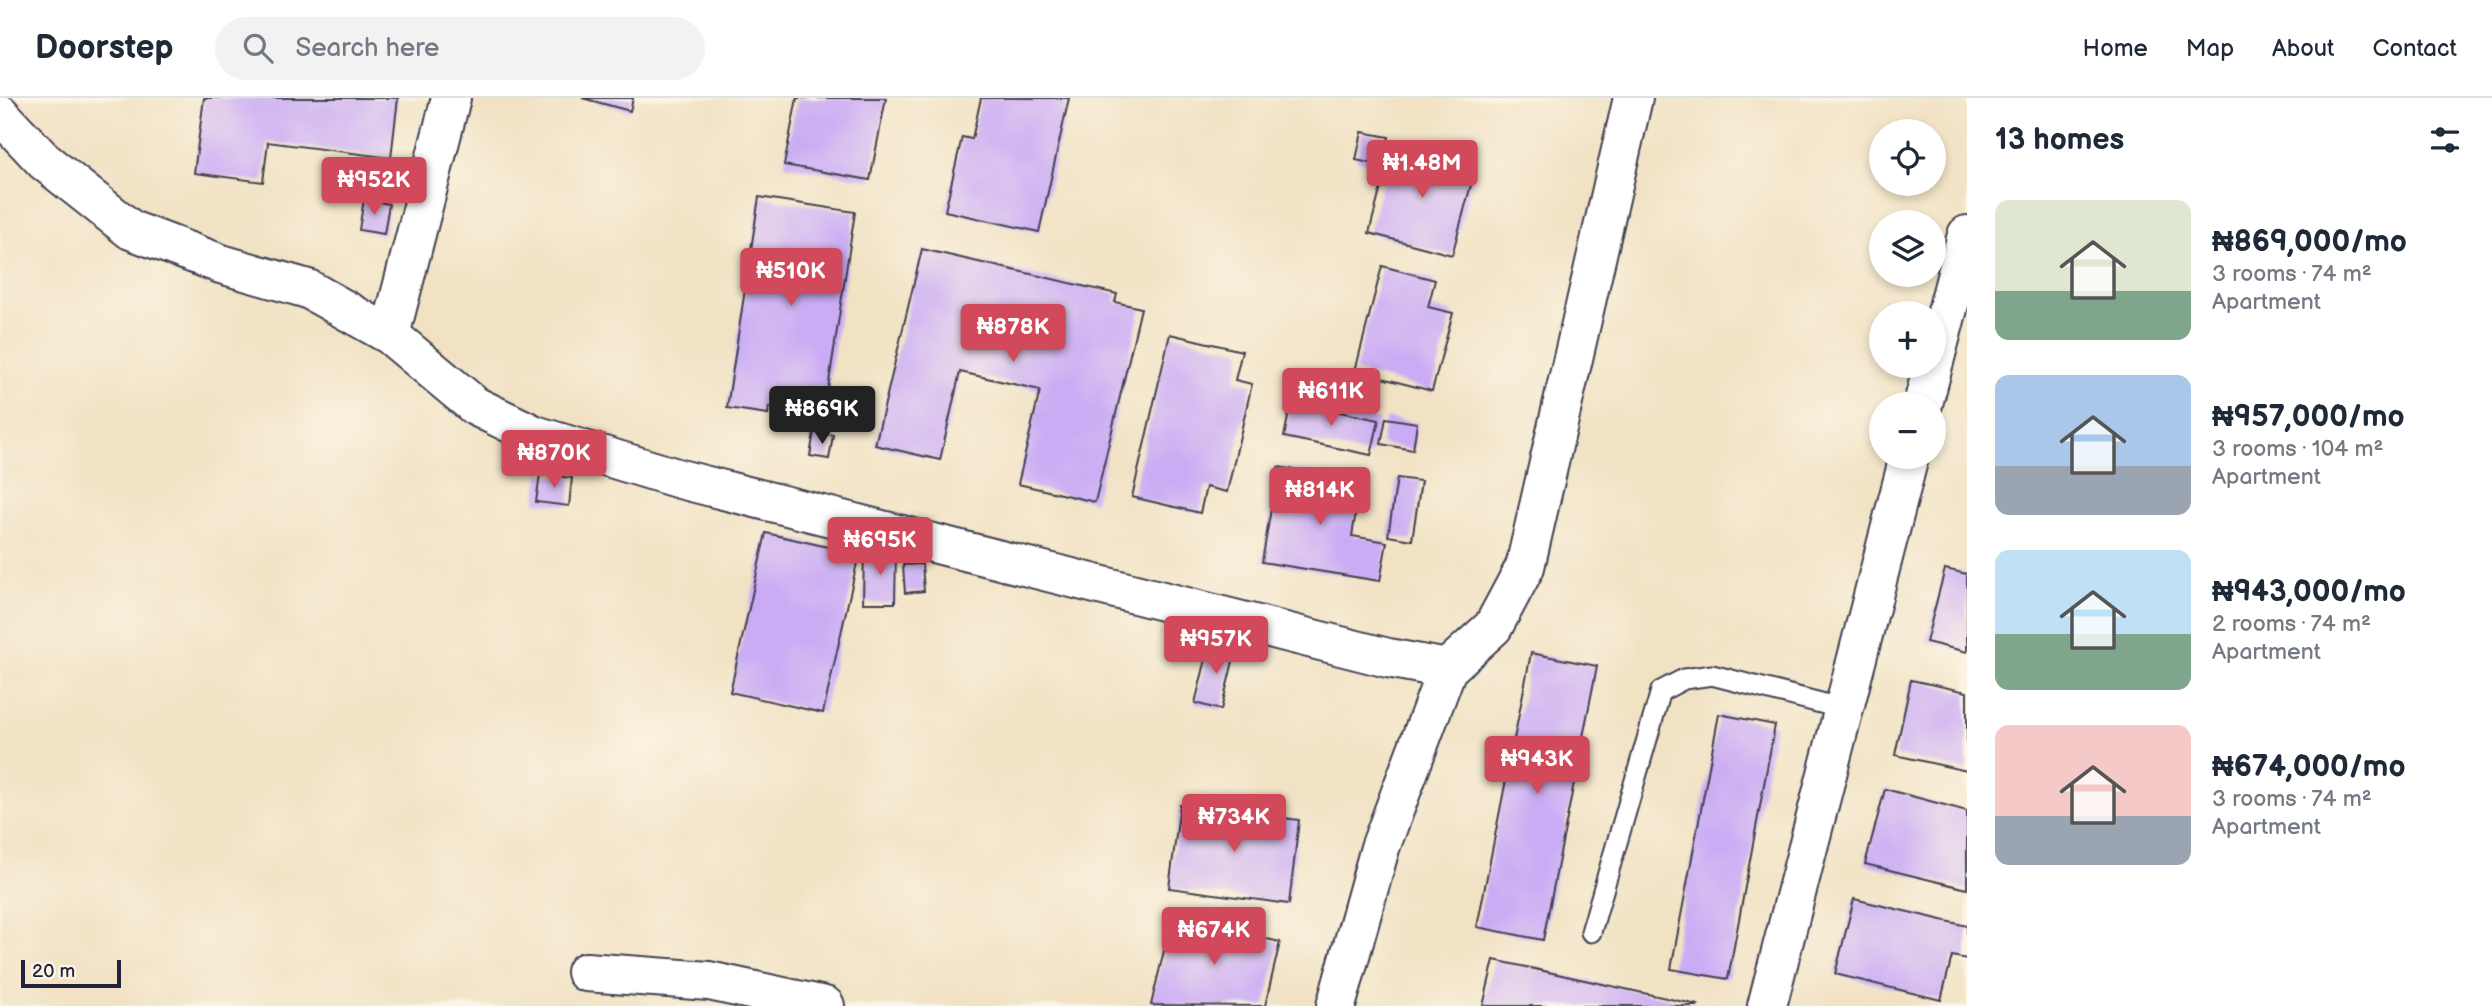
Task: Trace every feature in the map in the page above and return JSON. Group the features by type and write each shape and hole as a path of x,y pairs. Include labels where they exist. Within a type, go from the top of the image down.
{"street":[{"path":"390,335 451,98"},
{"path":"1336,1006 1380,848 1447,669 1493,627 1525,567 1633,98"},
{"path":"0,114 44,161 131,230 221,264 308,289 390,335 475,406 535,435 680,479 1375,654 1447,669"},
{"path":"1946,315 1967,235"},
{"path":"1767,1006 1906,469"},
{"path":"586,972 709,981 825,1006"}],"lane":[{"path":"1591,932 1661,691 1684,679 1712,675 1844,709"}],"building":[{"path":"204,98 398,98 391,158 268,142 263,182 194,173"},
{"path":"582,98 633,98 630,111"},
{"path":"797,98 886,98 870,180 784,165"},
{"path":"981,98 1069,98 1039,232 945,211 962,137 972,139"},
{"path":"1362,132 1389,137 1383,166 1356,160"},
{"path":"1392,145 1475,170 1452,255 1369,233"},
{"path":"759,197 855,212 824,415 769,407 768,414 727,408"},
{"path":"364,199 389,204 384,234 359,230"},
{"path":"922,249 1117,294 1115,302 1141,308 1095,502 1018,484 1040,390 960,372 940,460 875,445"},
{"path":"1382,266 1435,280 1428,307 1453,313 1432,391 1355,371"},
{"path":"1170,334 1242,351 1235,380 1252,384 1227,492 1206,487 1200,513 1132,497"},
{"path":"1291,402 1379,420 1371,455 1284,437"},
{"path":"1386,418 1417,423 1413,450 1381,444"},
{"path":"814,432 833,435 829,459 810,456"},
{"path":"1278,467 1361,481 1352,536 1387,542 1380,581 1262,562"},
{"path":"540,474 572,478 569,506 536,502"},
{"path":"1397,478 1421,481 1412,540 1388,536"},
{"path":"766,533 859,554 823,713 730,692"},
{"path":"864,551 896,551 895,603 863,603"},
{"path":"922,564 924,591 905,593 903,565"},
{"path":"1945,569 1967,574 1967,652 1926,642"},
{"path":"1210,643 1236,649 1221,710 1195,703"},
{"path":"1531,653 1597,666 1543,940 1477,927"},
{"path":"1911,680 1967,692 1967,771 1895,755"},
{"path":"1719,714 1775,725 1728,979 1671,969"},
{"path":"1885,789 1967,811 1967,889 1865,864"},
{"path":"1180,805 1299,820 1289,904 1169,888"},
{"path":"1854,899 1967,926 1967,959 1952,956 1941,1000 1835,974"},
{"path":"1172,917 1280,942 1265,1006 1151,1005"},
{"path":"1494,960 1698,1005 1483,1006"}]}
